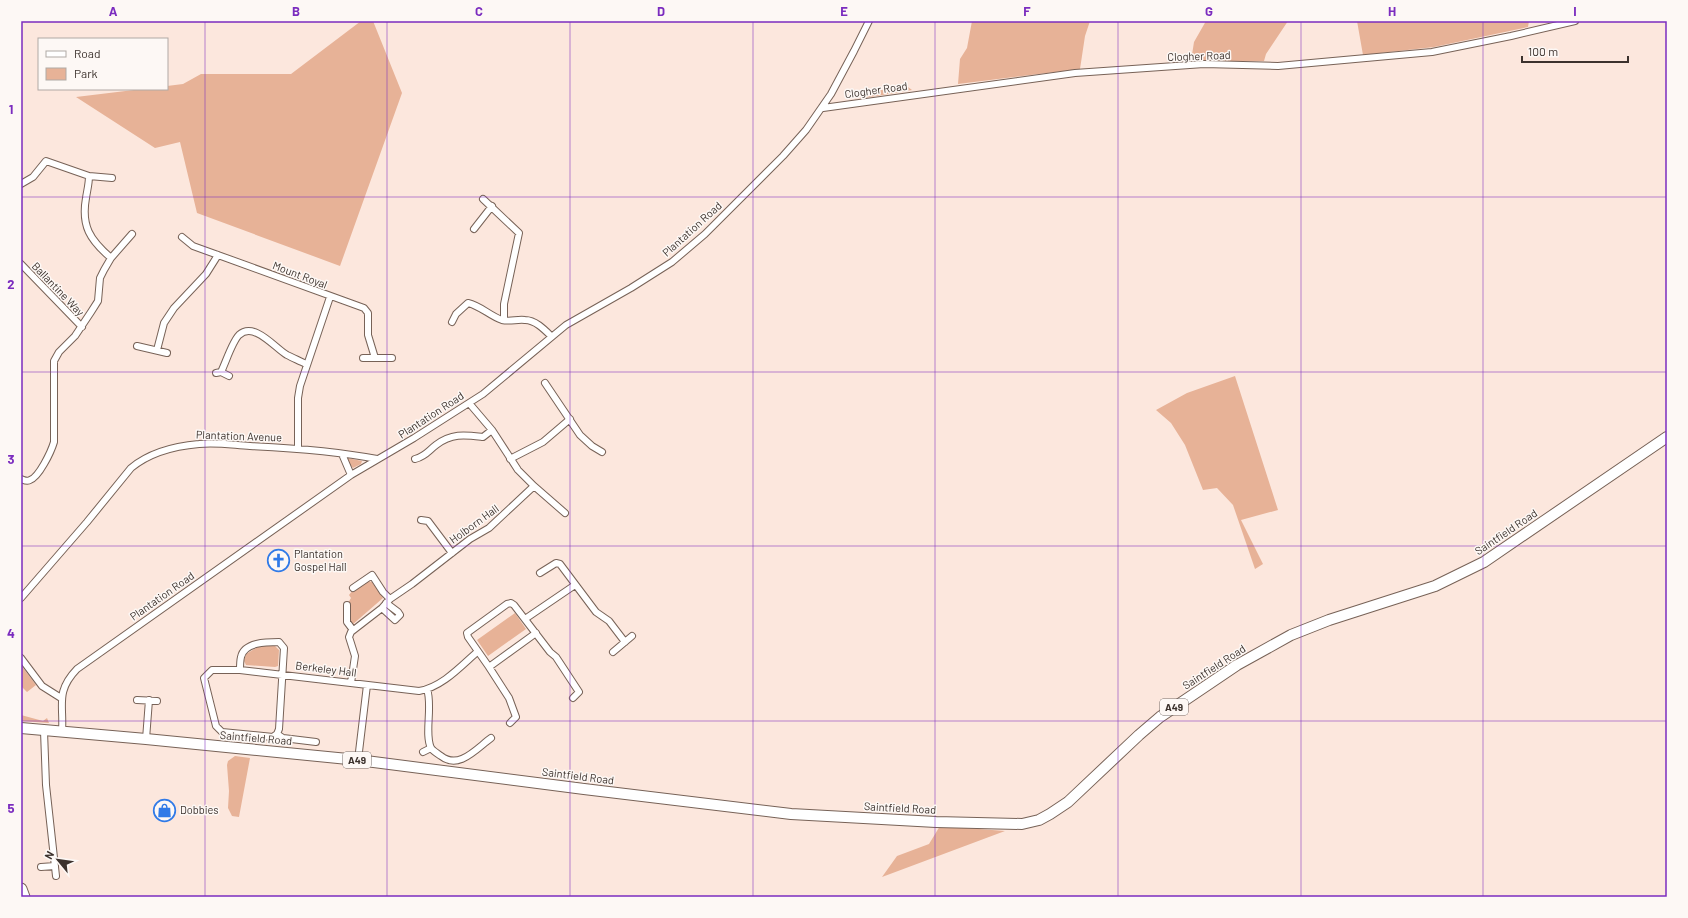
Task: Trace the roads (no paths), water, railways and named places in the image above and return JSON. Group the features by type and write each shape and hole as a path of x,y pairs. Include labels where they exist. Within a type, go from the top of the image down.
{"highway":[{"path":"21,889 24,897"}],"main road":[{"name":"Saintfield Road","path":"21,728 358,760 791,814 1022,824 1039,820 1068,802 1160,717 1237,665 1291,635 1329,620 1435,586 1458,576 1484,562 1667,437"}],"street":[{"name":"Plantation Road","path":"62,732 61,698 66,684 77,669 351,475 414,438 469,403 497,383 550,336 566,325 659,271 690,248 783,156 806,130 823,108 869,21"},
{"name":"Clogher Road","path":"823,108 1075,73 1204,64 1278,66 1432,52 1575,21"},
{"path":"21,184 33,177 46,161 90,176 112,178"},
{"path":"90,176 84,217 88,232 97,246 111,258"},
{"path":"483,200 492,206 518,233 504,304 504,320"},
{"path":"474,229 492,206"},
{"path":"21,479 27,481 32,480 50,454 54,442 54,361 59,352 82,327 98,300 100,278 111,258 132,234"},
{"name":"Mount Royal","path":"182,237 193,246 262,270 330,297 364,308 368,313 368,335 375,358"},
{"path":"157,350 164,323 174,308 206,274 218,255"},
{"name":"Ballantine Way","path":"21,264 82,327"},
{"name":"Mount Royal","path":"298,449 298,398 306,364 330,297"},
{"path":"452,322 456,314 468,303 475,305 491,316 504,320 525,320 532,322 539,325 550,336"},
{"path":"229,376 219,372 236,340 246,331 256,333 267,338 287,355 306,364"},
{"path":"137,346 167,353"},
{"path":"363,358 392,358"},
{"path":"545,383 584,439 602,452"},
{"path":"469,403 492,430 518,470 554,508 565,513"},
{"path":"510,459 543,442 570,419"},
{"path":"415,459 424,456 437,444 457,434 483,437 492,430"},
{"name":"Plantation Avenue","path":"21,598 136,464 156,454 175,448 201,444 298,449 377,459"},
{"path":"342,454 351,475"},
{"name":"Holborn Hall","path":"353,630 470,539 495,523 534,486"},
{"name":"Holborn Hall","path":"421,520 430,519 452,553"},
{"path":"540,574 556,563 560,564 596,612 609,621 625,642"},
{"path":"353,588 372,575 383,592 386,603"},
{"path":"525,619 575,585"},
{"path":"516,717 509,698 489,667 477,652 467,633 507,604 511,603 514,605 550,652 556,657 579,692"},
{"path":"347,605 348,622 353,630 349,634 355,656 351,683"},
{"path":"489,667 536,633"},
{"path":"613,652 632,636"},
{"name":"Berkeley Hall","path":"240,670 241,656 246,649 259,642 279,642 284,648 279,729 277,734"},
{"name":"Berkeley Hall","path":"282,674 419,691 437,685 477,652"},
{"path":"21,658 42,686 61,698"},
{"path":"282,674 240,670 212,670 204,678 216,726 222,732 273,737 277,734 282,738 316,742"},
{"name":"Berkeley Hall","path":"358,760 367,685"},
{"path":"428,689 430,700 429,733 432,748 443,757 453,762 461,760 491,738"},
{"path":"573,698 579,692 586,692"},
{"path":"137,700 157,701"},
{"path":"146,739 149,700"},
{"path":"516,717 523,718"},
{"path":"510,723 516,717"},
{"path":"44,731 45,778 56,876"},
{"path":"423,752 432,748"},
{"path":"41,867 55,866"}],"place":[{"name":"Plantation Gospel Hall","path":"278,560"},
{"name":"Dobbies","path":"165,810"}]}
